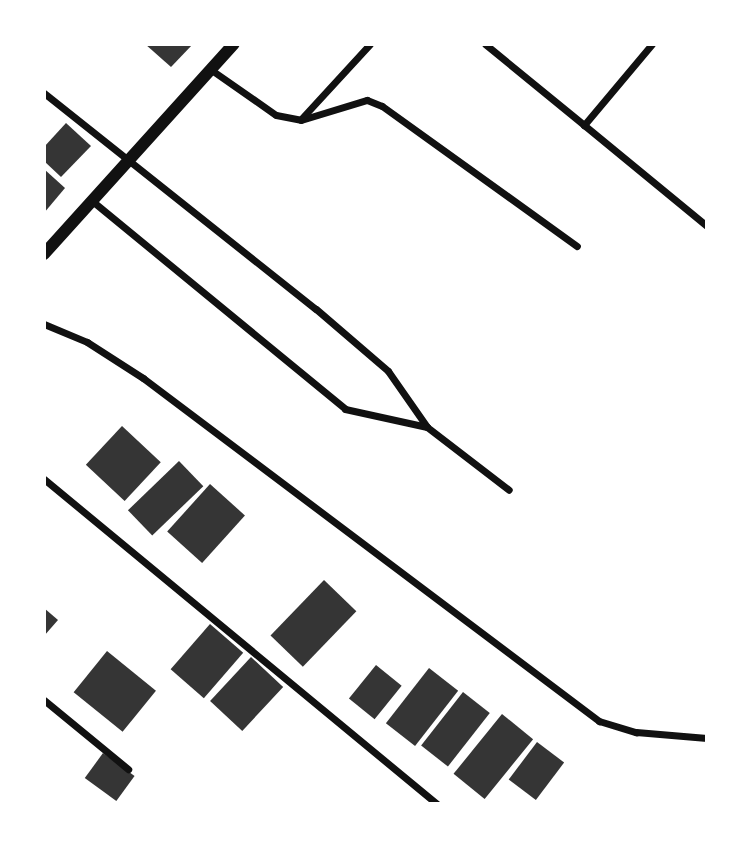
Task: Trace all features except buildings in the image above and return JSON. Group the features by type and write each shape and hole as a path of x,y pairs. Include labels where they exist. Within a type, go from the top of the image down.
{"street":[{"path":"301,120 370,44"},
{"path":"485,44 707,226"},
{"path":"584,125 652,44"},
{"path":"44,254 122,162 231,45"},
{"path":"210,69 276,115 301,120 347,102 382,106 577,246"},
{"path":"44,93 122,162 326,318 388,371 427,426 509,490"},
{"path":"91,199 345,409 427,426"},
{"path":"44,324 88,342 142,378 599,721 636,732 707,737"},
{"path":"44,480 437,804"},
{"path":"44,700 128,768"}]}
